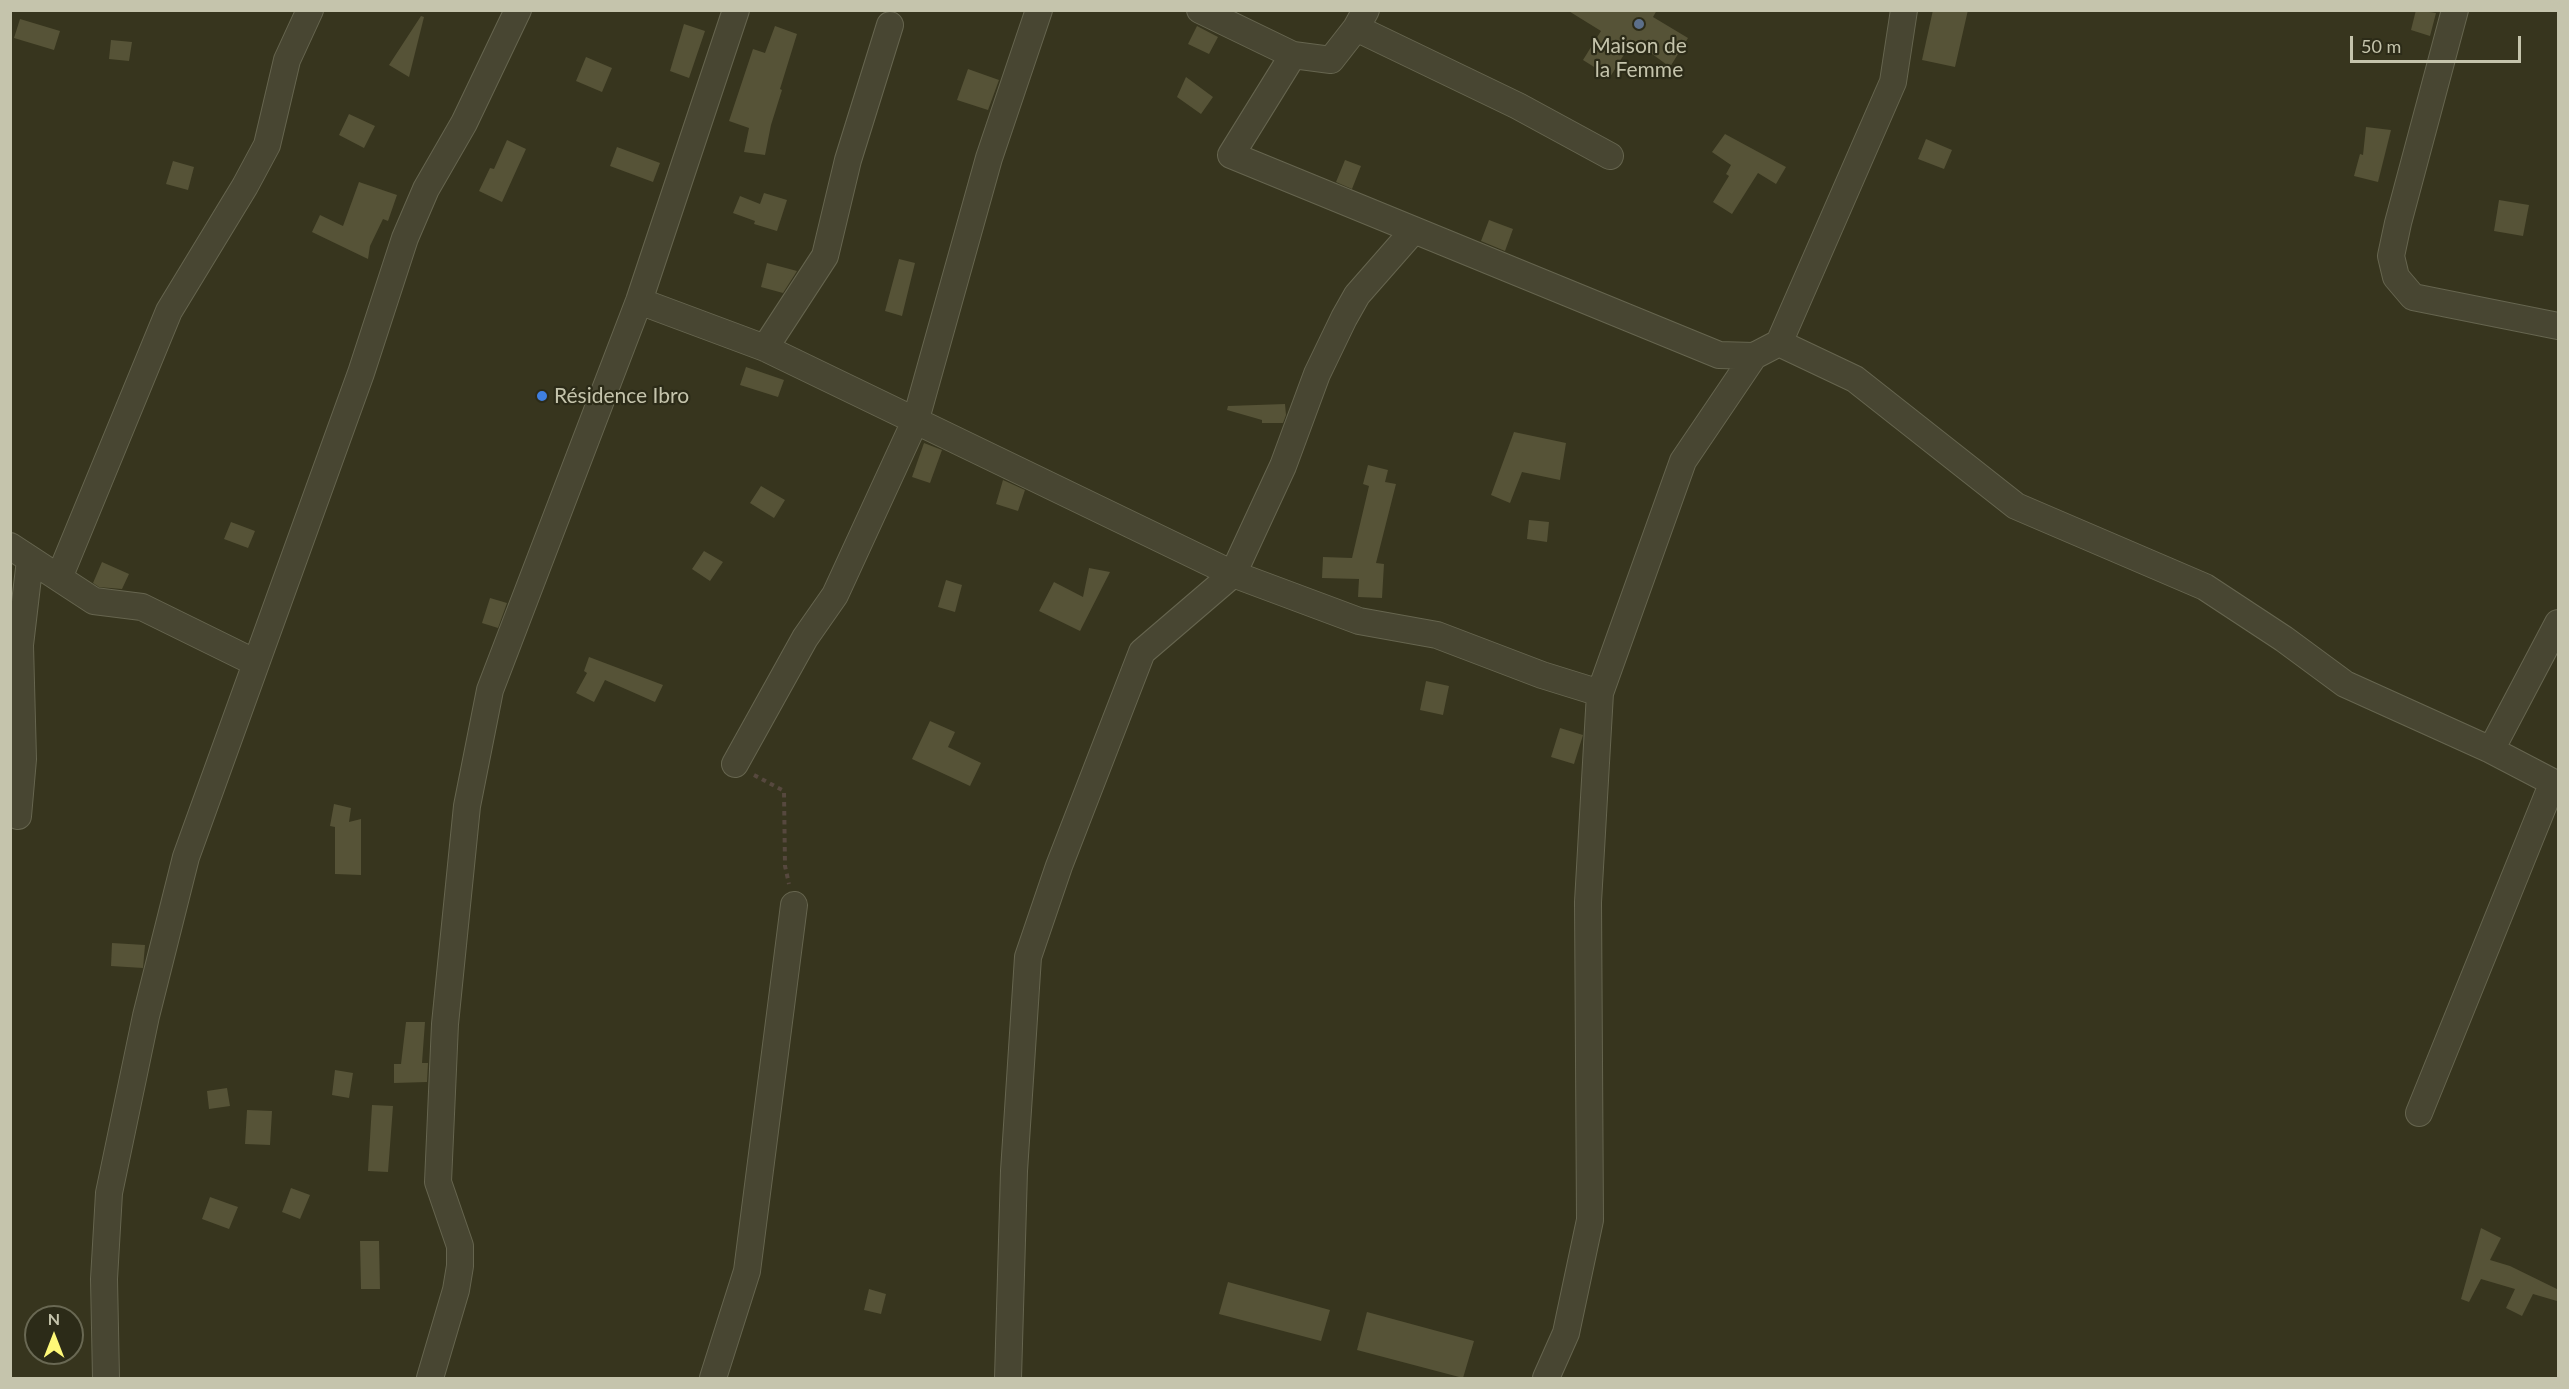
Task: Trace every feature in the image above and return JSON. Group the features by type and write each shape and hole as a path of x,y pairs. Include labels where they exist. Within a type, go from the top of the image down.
{"street":[{"path":"59,578 169,310 245,186 267,145 287,60 310,10"},
{"path":"106,1378 104,1279 109,1193 146,1016 186,856 360,373 405,238 426,189 464,123 518,10"},
{"path":"430,1378 456,1290 460,1266 460,1246 438,1182 445,1024 467,806 490,690 639,302 736,10"},
{"path":"735,764 805,638 835,595 916,419 989,158 1039,10"},
{"path":"1200,10 1293,55 1331,60 1361,20 1610,156"},
{"path":"1546,1378 1566,1333 1590,1220 1588,902 1600,693 1683,461 1754,356 1779,343 1893,82 1904,10"},
{"path":"2455,10 2398,223 2391,256 2396,277 2413,297 2559,326"},
{"path":"765,348 825,256 848,160 890,25"},
{"path":"1293,55 1231,156 1719,355 1754,356"},
{"path":"1008,1378 1014,1171 1028,957 1059,866 1142,652 1233,574 1283,466 1317,374 1344,318 1357,295 1414,230"},
{"path":"639,302 765,348 1233,574 1359,621 1437,635 1542,675 1600,693"},
{"path":"1779,343 1855,379 2016,506 2205,587 2284,639 2345,684 2492,750 2556,783 2419,1113"},
{"path":"20,553 94,601 142,607 256,663"},
{"path":"18,816 23,759 20,553"},
{"path":"2492,750 2559,623"},
{"path":"713,1378 747,1271 794,904"}],"path":[{"path":"735,764 784,792 785,866 794,904"}],"building":[{"path":"1567,10 1657,10 1653,17 1688,38 1670,67 1633,40 1610,77 1583,60 1601,31"},
{"path":"1933,10 1968,10 1955,67 1922,60"},
{"path":"2416,10 2436,13 2430,36 2411,30"},
{"path":"421,16 424,17 409,77 389,65"},
{"path":"20,19 60,31 54,50 14,38"},
{"path":"684,24 705,31 689,78 670,71"},
{"path":"775,26 797,34 780,89 782,90 765,155 744,152 749,128 729,121 753,49 765,53"},
{"path":"1197,26 1218,37 1209,54 1188,44"},
{"path":"111,40 132,42 129,61 109,59"},
{"path":"586,57 612,68 602,92 576,81"},
{"path":"968,69 999,80 988,110 957,100"},
{"path":"1186,77 1213,97 1201,114 1177,97"},
{"path":"349,114 375,126 364,148 339,135"},
{"path":"2366,127 2391,130 2378,182 2354,176 2360,154 2363,155"},
{"path":"1725,134 1786,167 1776,184 1758,173 1732,214 1713,202 1729,176 1726,174 1731,165 1712,152"},
{"path":"1926,139 1952,150 1944,169 1918,159"},
{"path":"507,140 526,149 502,202 479,191 490,168 494,169"},
{"path":"617,147 660,163 653,182 610,166"},
{"path":"1345,160 1361,166 1352,189 1336,182"},
{"path":"173,161 194,167 188,190 166,184"},
{"path":"359,182 397,195 388,221 383,219 370,246 368,259 312,232 320,215 343,226"},
{"path":"764,193 787,200 777,231 754,224 755,221 733,213 740,196 760,204"},
{"path":"2499,200 2529,205 2523,236 2494,231"},
{"path":"1489,220 1513,229 1505,251 1481,241"},
{"path":"899,259 915,263 902,316 885,311"},
{"path":"767,263 797,271 783,293 761,287"},
{"path":"746,367 784,380 778,397 740,385"},
{"path":"1285,404 1286,415 1283,423 1262,423 1262,420 1227,410 1228,406"},
{"path":"1514,432 1566,443 1560,480 1522,472 1510,503 1491,495"},
{"path":"924,443 942,450 930,483 912,477"},
{"path":"1368,465 1388,470 1385,482 1396,484 1376,563 1384,564 1382,598 1358,597 1359,579 1322,578 1323,557 1352,558 1369,486 1363,484"},
{"path":"1003,480 1025,490 1018,511 996,504"},
{"path":"761,486 785,500 774,518 750,503"},
{"path":"1529,520 1549,522 1547,542 1527,539"},
{"path":"231,522 255,531 248,548 224,539"},
{"path":"704,551 723,562 710,581 692,569"},
{"path":"102,562 129,574 122,589 99,587 93,583"},
{"path":"1089,568 1110,572 1080,631 1039,611 1054,582 1083,597"},
{"path":"946,580 962,585 955,612 938,607"},
{"path":"490,598 507,603 498,628 482,623"},
{"path":"589,657 663,685 655,702 605,680 594,702 576,693 587,673 584,671"},
{"path":"1426,681 1449,686 1443,715 1420,710"},
{"path":"930,721 955,732 948,747 981,763 970,786 912,759"},
{"path":"1560,728 1583,735 1574,764 1551,757"},
{"path":"334,804 351,808 349,822 361,819 361,875 335,874 335,827 330,826"},
{"path":"112,943 145,945 143,968 111,966"},
{"path":"406,1022 425,1022 422,1063 428,1063 427,1082 394,1083 394,1064 401,1064"},
{"path":"335,1070 353,1073 349,1098 332,1095"},
{"path":"227,1088 230,1106 209,1109 207,1091"},
{"path":"372,1105 393,1106 388,1172 368,1171"},
{"path":"247,1110 272,1111 270,1145 245,1144"},
{"path":"291,1188 310,1195 300,1219 282,1212"},
{"path":"210,1197 238,1207 229,1229 202,1219"},
{"path":"2481,1228 2501,1238 2490,1260 2510,1266 2559,1290 2557,1301 2533,1294 2522,1316 2506,1308 2515,1289 2481,1279 2469,1302 2461,1299"},
{"path":"360,1241 379,1241 380,1289 361,1289"},
{"path":"1228,1282 1330,1310 1321,1341 1219,1314"},
{"path":"869,1289 886,1294 881,1314 864,1310"},
{"path":"1367,1312 1474,1341 1463,1378 1357,1350"}],"place":[{"name":"Maison de la Femme","path":"1639,24"},
{"name":"Résidence Ibro","path":"542,396"}]}
